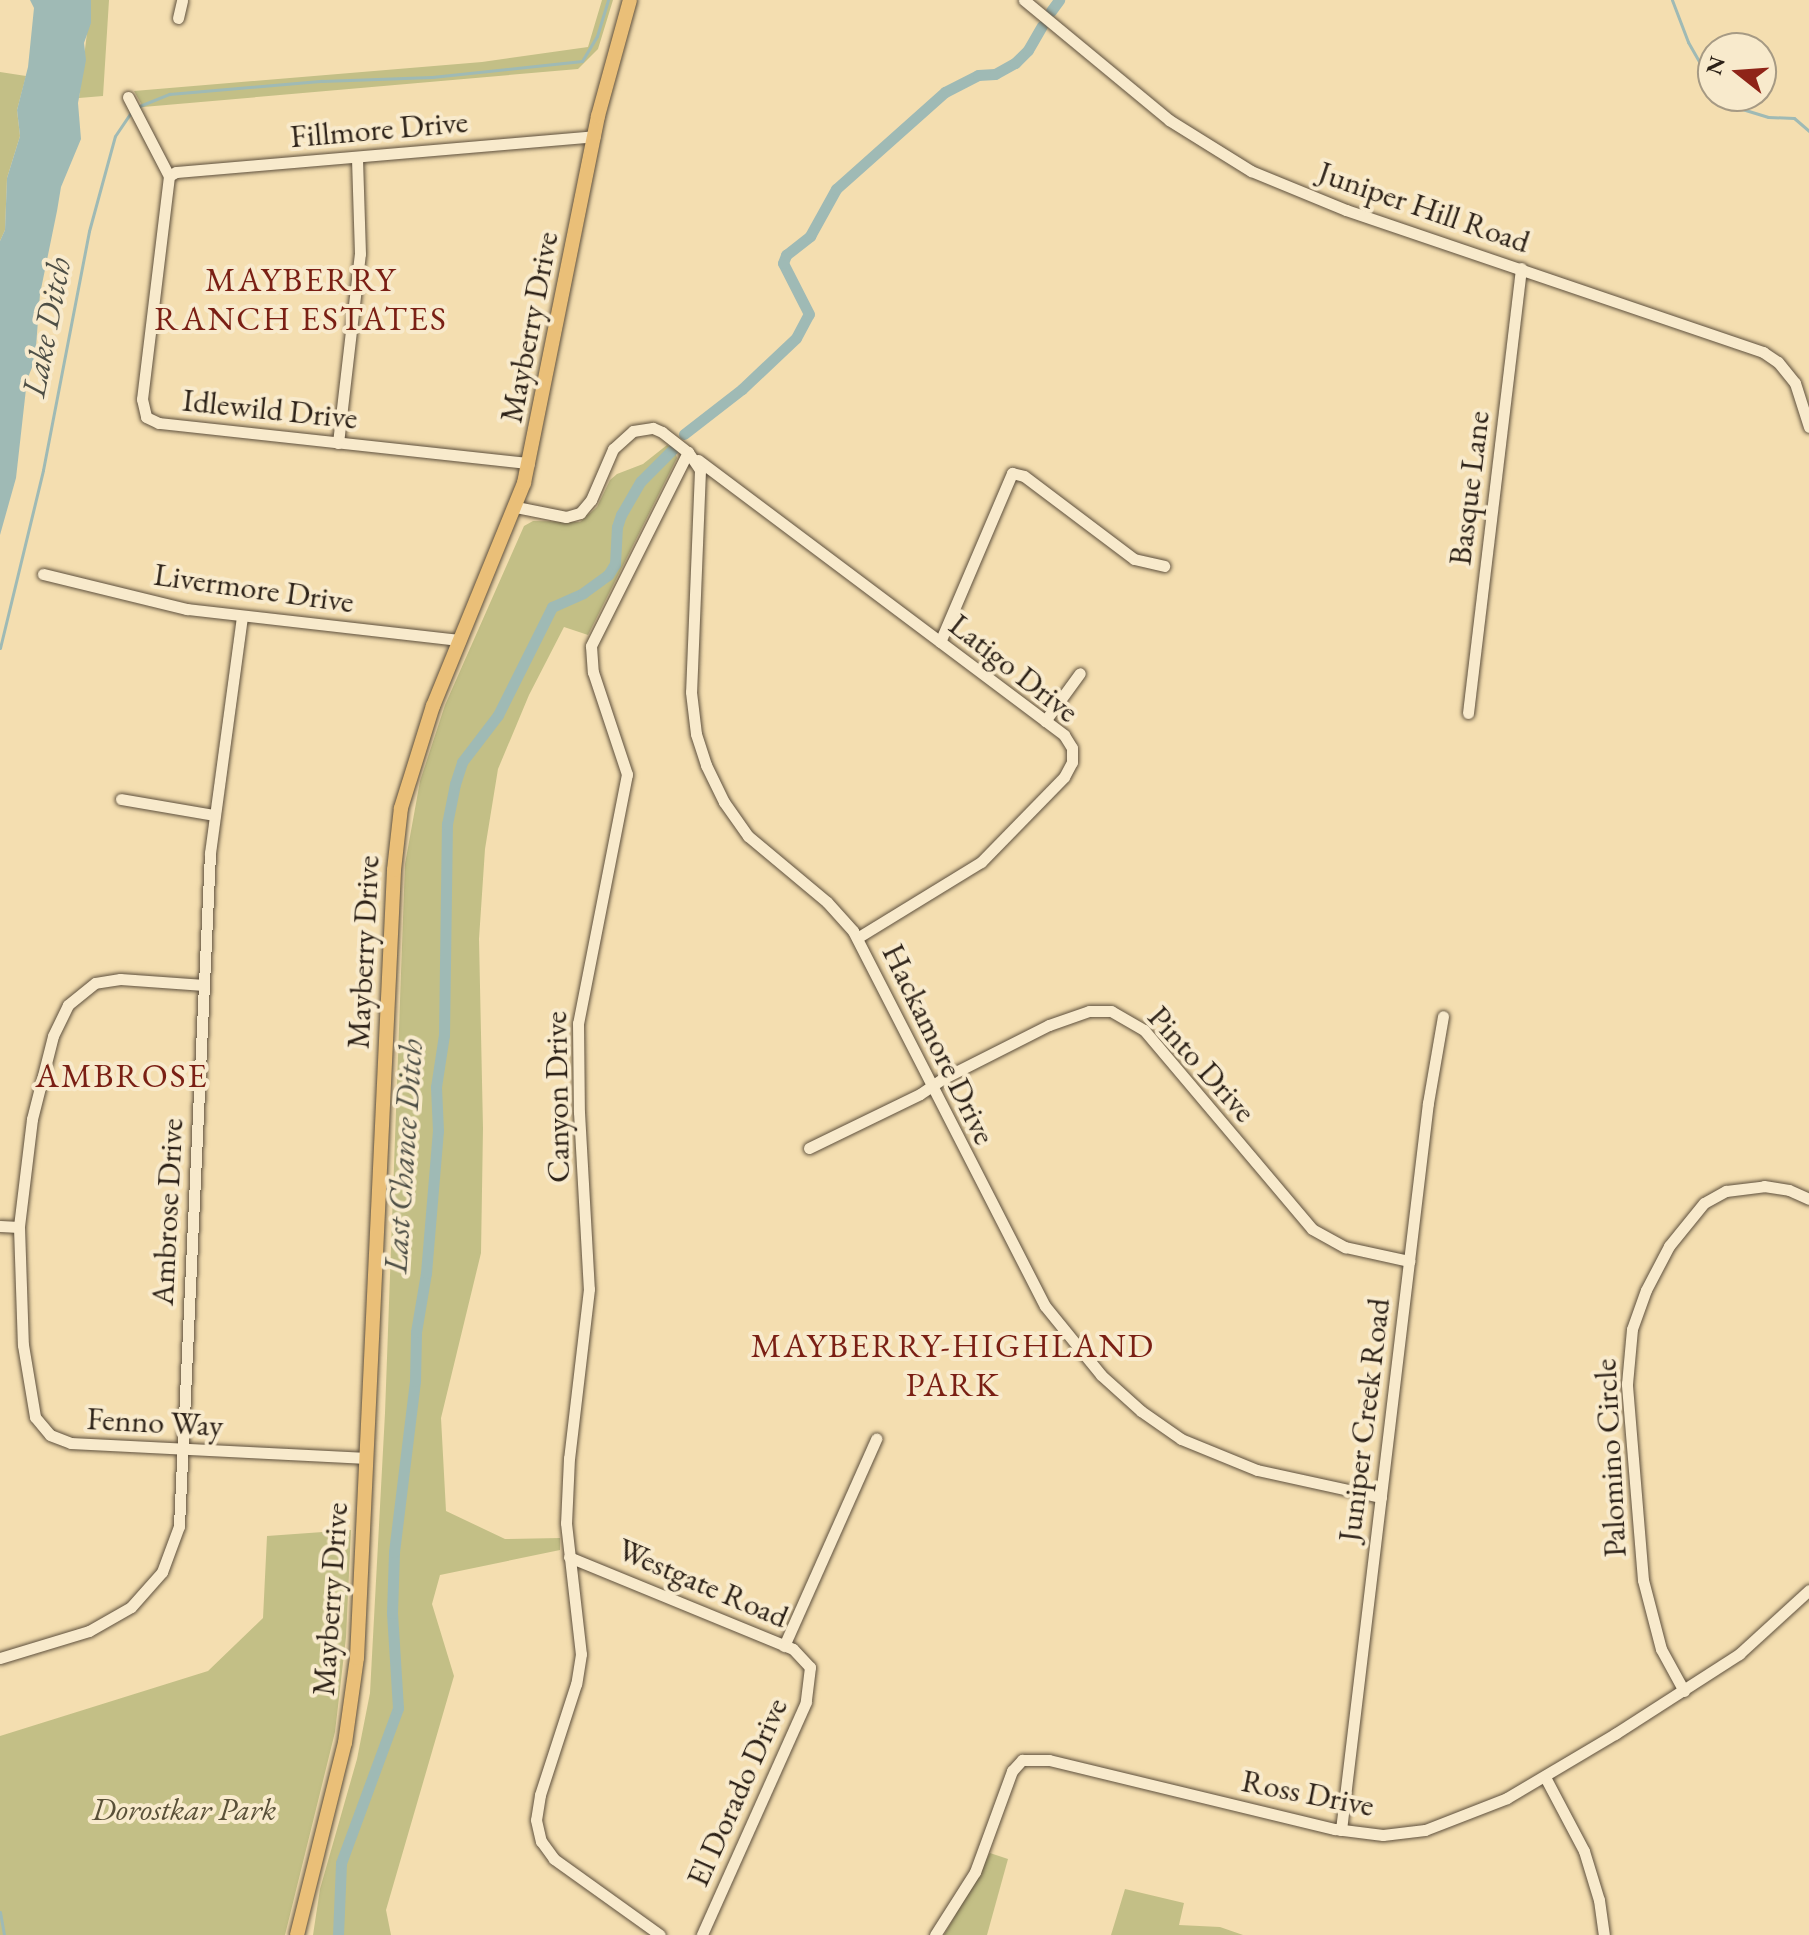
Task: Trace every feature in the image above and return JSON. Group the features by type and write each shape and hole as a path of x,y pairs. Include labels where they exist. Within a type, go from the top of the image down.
{"main road":[{"name":"Mayberry Drive","path":"297,1935 353,1698 396,839 416,753 516,507 529,463 594,136 630,0"}],"street":[{"path":"178,18 182,0"},
{"name":"Juniper Hill Road","path":"1024,0 1169,120 1251,171 1346,210 1763,352 1778,362 1795,383 1809,427"},
{"path":"128,97 169,176"},
{"name":"Fillmore Drive","path":"169,176 176,172 594,136"},
{"path":"338,443 360,254 357,157"},
{"name":"Idlewild Drive","path":"169,176 142,399 146,417 159,423 529,463"},
{"name":"Basque Lane","path":"1468,713 1521,268"},
{"path":"516,507 556,516 580,513 591,500 613,449 633,431 653,428 688,452"},
{"name":"Latigo Drive","path":"688,452 1069,740 1073,755 1070,768 1046,798 981,862 857,938"},
{"name":"Hackamore Drive","path":"688,452 700,470 691,692 696,734 706,765 724,802 754,843 827,902 857,938 1045,1306 1082,1354 1121,1394 1181,1439 1231,1462 1319,1486 1381,1497"},
{"name":"Canyon Drive","path":"660,1935 563,1867 546,1850 538,1831 540,1795 580,1668 581,1630 566,1523 569,1458 589,1289 579,1112 578,1023 627,774 593,672 591,646 688,452"},
{"path":"940,642 1012,473 1024,476 1134,559 1164,566"},
{"name":"Livermore Drive","path":"43,574 147,601 242,616 460,640"},
{"name":"Ambrose Drive","path":"0,1658 105,1624 143,1595 162,1572 177,1535 182,1510 214,815 242,616"},
{"path":"1045,721 1080,673"},
{"path":"121,799 214,815"},
{"name":"Fenno Way","path":"204,985 107,980 85,988 68,1005 53,1036 38,1088 25,1164 19,1227 23,1345 35,1417 50,1435 71,1443 367,1458"},
{"name":"Pinto Drive","path":"809,1148 1064,1018 1101,1010 1123,1015 1149,1036 1312,1229 1345,1247 1409,1261"},
{"name":"Juniper Creek Road","path":"1341,1830 1428,1103 1443,1016"},
{"name":"Palomino Circle","path":"1684,1691 1661,1649 1643,1580 1627,1384 1632,1329 1646,1290 1669,1246 1704,1203 1726,1191 1764,1186 1789,1190 1809,1199"},
{"path":"0,1226 19,1227"},
{"path":"784,1646 876,1439"},
{"name":"Westgate Road","path":"569,1557 784,1646 799,1653 810,1667"},
{"name":"Ross Drive","path":"935,1935 982,1858 1012,1771 1030,1758 1341,1830 1404,1834 1445,1825 1483,1810 1545,1777 1684,1691 1761,1637 1809,1590"},
{"name":"El Dorado Drive","path":"702,1935 806,1702 810,1667"},
{"path":"1545,1777 1584,1851 1596,1889 1604,1935"}],"green space":[{"path":"91,0 109,0 103,96 79,98"},
{"path":"602,0 613,0 598,49 578,69 143,107 134,91 482,62 588,47"},
{"path":"0,72 26,76 17,110 20,136 7,178 5,230 0,241"},
{"path":"667,445 674,448 677,458 588,635 564,627 529,695 498,769 485,849 479,939 483,1128 481,1253 441,1418 446,1511 505,1539 560,1538 560,1550 440,1575 432,1604 454,1676 386,1910 391,1935 313,1935 320,1889 357,1759 370,1693 385,1413 405,864 420,781 445,705 524,526 533,521 580,522 597,507 610,480 643,464"},
{"name":"Dorostkar Park","path":"351,1530 346,1637 335,1732 285,1935 0,1935 0,1736 208,1671 263,1618 267,1536"},
{"path":"990,1853 1008,1859 987,1935 944,1935"},
{"path":"1125,1889 1184,1903 1179,1925 1220,1927 1243,1935 1111,1935"}],"water":[{"path":"30,0 91,0 91,23 84,43 86,60 78,103 81,139 61,187 40,294 35,360 27,380 16,478 0,535 0,241 5,230 7,178 20,136 17,110 28,67 34,8"}],"waterway":[{"name":"Lake Ditch","path":"137,107 169,94 322,81 432,77 582,61 597,36 608,0"},
{"name":"Last Chance Ditch","path":"1051,11 1059,0"},
{"path":"1672,0 1697,58"},
{"name":"Last Chance Ditch","path":"684,434 742,389 796,338 809,314 783,263 786,255 810,236 836,189 945,92 978,75 995,74 1015,63 1028,50 1042,26"},
{"path":"1752,112 1768,117 1794,118 1809,131"},
{"name":"Lake Ditch","path":"0,648 43,470 89,231 115,136 130,114"},
{"name":"Last Chance Ditch","path":"338,1935 341,1863 398,1708 392,1613 394,1552 415,1381 416,1332 426,1273 438,1131 436,1087 444,1035 447,824 455,784 462,762 498,715 552,607 583,593 608,575 615,564 617,527 621,515 641,481 673,449"},
{"name":"Lake Ditch","path":"0,1912 4,1935"}],"district":[{"name":"MAYBERRY RANCH ESTATES","path":"301,298"},
{"name":"AMBROSE","path":"122,1076"},
{"name":"MAYBERRY-HIGHLAND PARK","path":"953,1364"}]}
